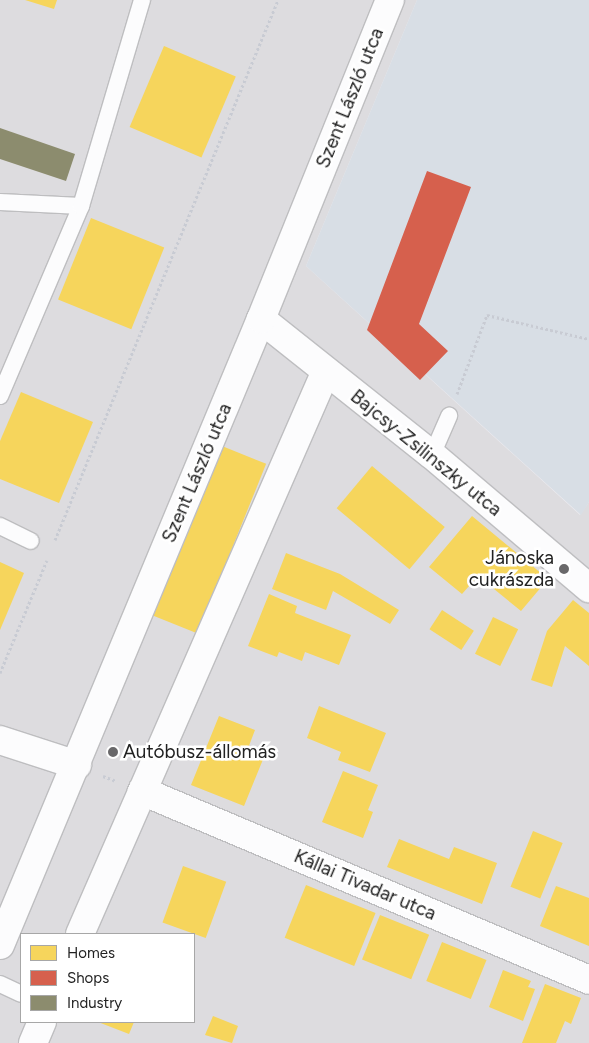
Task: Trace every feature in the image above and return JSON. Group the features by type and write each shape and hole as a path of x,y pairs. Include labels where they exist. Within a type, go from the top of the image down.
{"street":[{"name":"Szent László utca","path":"0,945 77,765 390,0"},
{"name":"Bajcsy-Zsilinszky utca","path":"261,318 432,455 589,588"},
{"path":"80,933 326,371"},
{"path":"0,740 77,765"},
{"name":"Kállai Tivadar utca","path":"142,791 589,980"},
{"path":"33,1043 42,1023"}],"lane":[{"path":"0,396 82,206 142,0"},
{"path":"0,202 82,206"},
{"path":"432,455 449,416"},
{"path":"0,526 31,541"},
{"path":"0,984 20,994"}],"path":[{"path":"53,544 278,0"},
{"path":"449,416 487,315 589,339"},
{"path":"0,673 50,553"},
{"path":"77,765 142,791"}],"shaded area":[{"path":"0,0 417,0 306,266 580,515 589,502 589,1043 0,1043"},
{"path":"417,0 589,0 589,502 581,515 306,266"}],"building: Homes":[{"path":"25,0 57,0 54,9"},
{"path":"164,46 236,76 201,157 130,127"},
{"path":"91,218 164,248 131,329 58,300"},
{"path":"21,392 93,422 59,503 0,479 0,441"},
{"path":"217,444 266,464 198,634 148,614"},
{"path":"372,466 445,527 409,569 337,508"},
{"path":"472,516 548,579 521,611 478,576 462,594 429,567"},
{"path":"286,553 340,574 399,610 390,624 333,591 326,610 272,589"},
{"path":"0,562 24,573 0,630"},
{"path":"269,594 297,606 295,613 351,635 339,665 305,652 302,661 279,652 277,657 248,646"},
{"path":"573,600 589,613 589,666 565,646 552,687 531,680 547,631"},
{"path":"442,610 474,631 461,650 429,629"},
{"path":"493,617 518,629 500,666 475,654"},
{"path":"319,706 386,733 370,772 338,760 341,752 307,738"},
{"path":"219,716 255,730 247,751 264,757 244,806 191,785"},
{"path":"343,771 378,785 368,810 373,812 363,838 322,822"},
{"path":"533,831 563,843 540,899 511,887"},
{"path":"399,839 449,859 454,847 497,863 482,904 387,867"},
{"path":"183,866 226,882 206,938 162,922"},
{"path":"306,885 376,913 354,966 285,938"},
{"path":"556,886 589,898 589,946 540,926"},
{"path":"380,915 429,935 411,979 362,960"},
{"path":"442,942 487,960 471,999 426,981"},
{"path":"503,970 531,981 528,987 535,989 523,1021 489,1007"},
{"path":"545,984 581,998 571,1024 565,1021 556,1043 522,1043"},
{"path":"213,1016 238,1026 232,1043 205,1035"},
{"path":"101,1023 134,1023 129,1034"}],"building: Shops":[{"path":"427,171 471,187 419,324 448,351 420,380 367,330"}],"building: Industry":[{"path":"0,128 75,154 66,181 0,159"}],"place":[{"name":"Jánoska cukrászda","path":"564,569"},
{"name":"Autóbusz-állomás","path":"113,752"}]}
